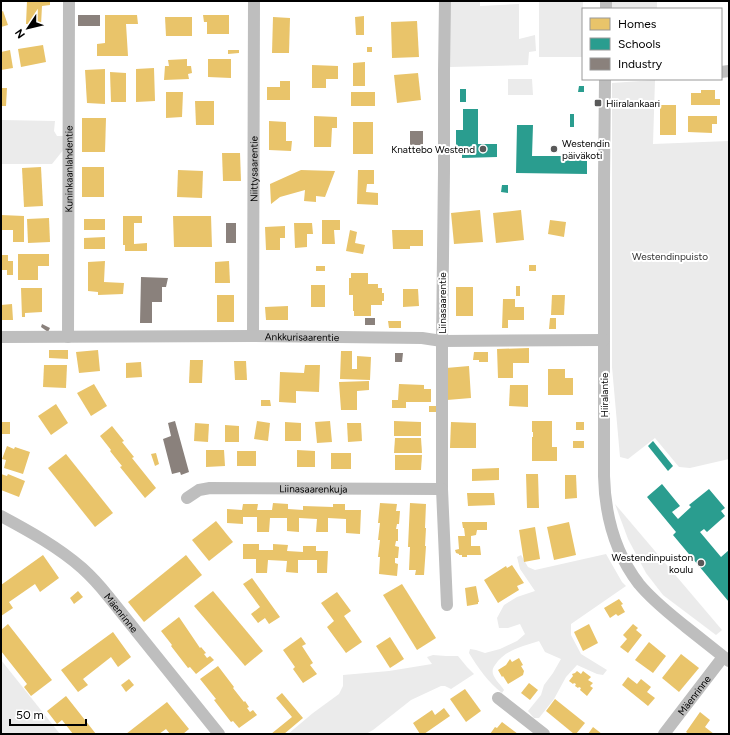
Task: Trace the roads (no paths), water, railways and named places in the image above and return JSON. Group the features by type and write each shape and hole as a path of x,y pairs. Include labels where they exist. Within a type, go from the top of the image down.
{"street":[{"name":"Kuninkaanlahdentie","path":"68,337 69,1"},
{"name":"Niittysaarentie","path":"252,336 254,1"},
{"name":"Liinasaarentie","path":"445,1 442,489 447,604"},
{"name":"Hiiralantie","path":"605,80 604,488 609,521 617,546 639,583 651,597 668,612 726,659"},
{"name":"Ankkurisaarentie","path":"1,337 252,336 422,338 442,341 604,340"},
{"name":"Liinasaarenkuja","path":"187,498 199,490 210,488 442,489"},
{"name":"Mäenrinne","path":"1,516 59,550 81,567 108,596 219,734"},
{"name":"Mäenrinne","path":"664,734 726,659"},
{"path":"498,698 544,734"}],"place":[{"name":"Hiiralankaari","path":"598,103"},
{"name":"Knattebo Westend","path":"483,149"},
{"name":"Westendin päiväkoti","path":"554,149"},
{"name":"Westendinpuiston koulu","path":"701,563"}],"park label":[{"name":"Westendinpuisto","path":"670,256"}]}
